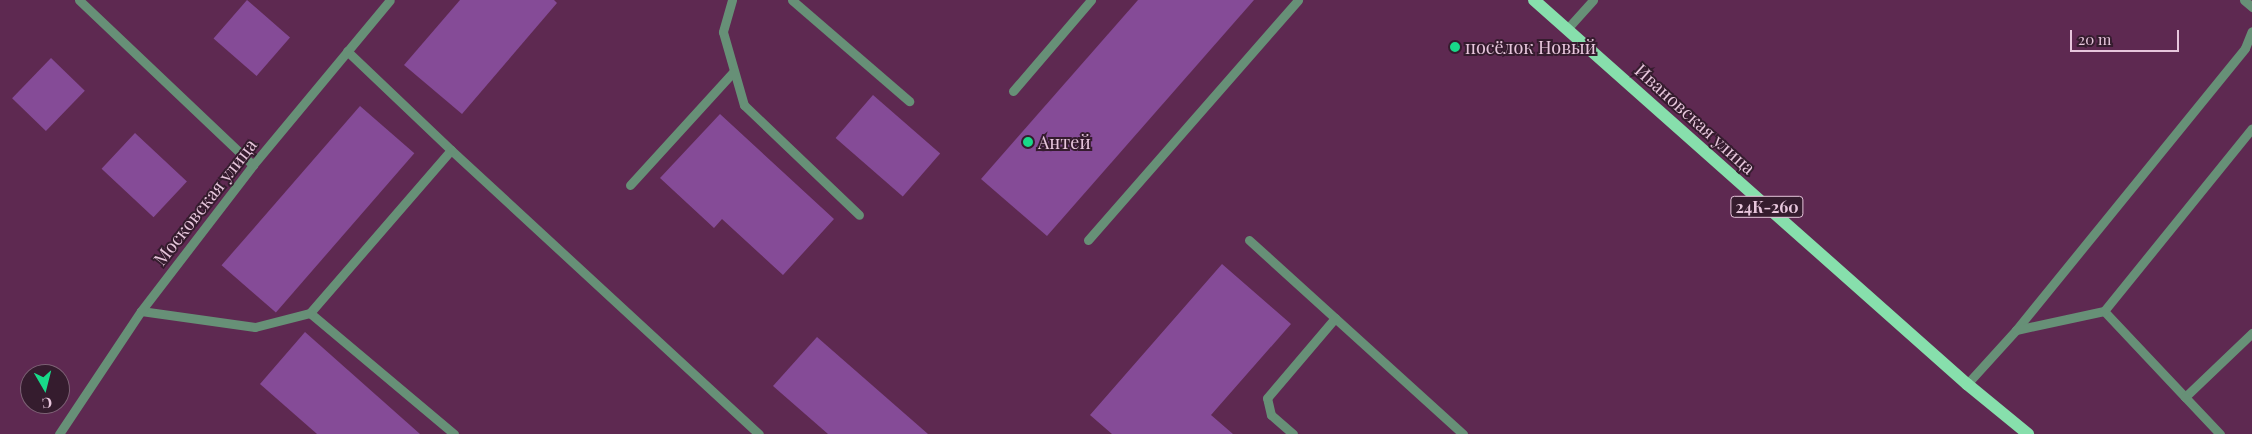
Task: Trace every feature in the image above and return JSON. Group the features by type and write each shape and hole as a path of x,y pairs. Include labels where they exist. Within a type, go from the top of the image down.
{"main road":[{"name":"Ивановская улица","path":"1534,0 1967,384 2028,434"},
{"name":"Ивановская улица","path":"1967,384 2018,434"}],"street":[{"path":"78,0 253,165"},
{"name":"Московская улица","path":"59,434 141,311 253,165 390,0"},
{"path":"732,0 723,32 744,106 859,215"},
{"path":"792,0 909,101"},
{"path":"1013,91 1091,0"},
{"path":"1088,240 1298,0"},
{"path":"1567,29 1593,0"},
{"path":"2244,0 2252,7"},
{"path":"1967,384 2016,330 2245,48 2252,31"},
{"path":"347,51 451,150 759,434"},
{"path":"630,185 734,71"},
{"path":"2016,330 2104,311 2252,128"},
{"path":"141,311 255,327 310,313 451,150"},
{"path":"1249,240 1463,434"},
{"path":"2104,311 2220,434"},
{"path":"310,313 454,434"},
{"path":"1293,434 1271,415 1267,398 1335,318"},
{"path":"2185,397 2250,338"}],"building":[{"path":"247,0 290,37 257,76 214,38"},
{"path":"460,0 554,0 557,3 462,114 404,65"},
{"path":"1138,0 1254,0 1047,236 981,179"},
{"path":"51,58 85,91 46,131 12,98"},
{"path":"873,95 940,153 903,196 836,138"},
{"path":"360,106 414,153 276,312 222,265"},
{"path":"720,114 834,219 783,275 722,219 714,228 660,178"},
{"path":"135,133 187,181 154,217 102,169"},
{"path":"1222,264 1291,324 1211,415 1233,434 1112,434 1090,415"},
{"path":"305,332 420,434 317,434 260,384"},
{"path":"817,337 928,434 828,434 773,386"}],"place":[{"name":"посёлок Новый","path":"1455,47"},
{"name":"Антей","path":"1028,142"}]}
